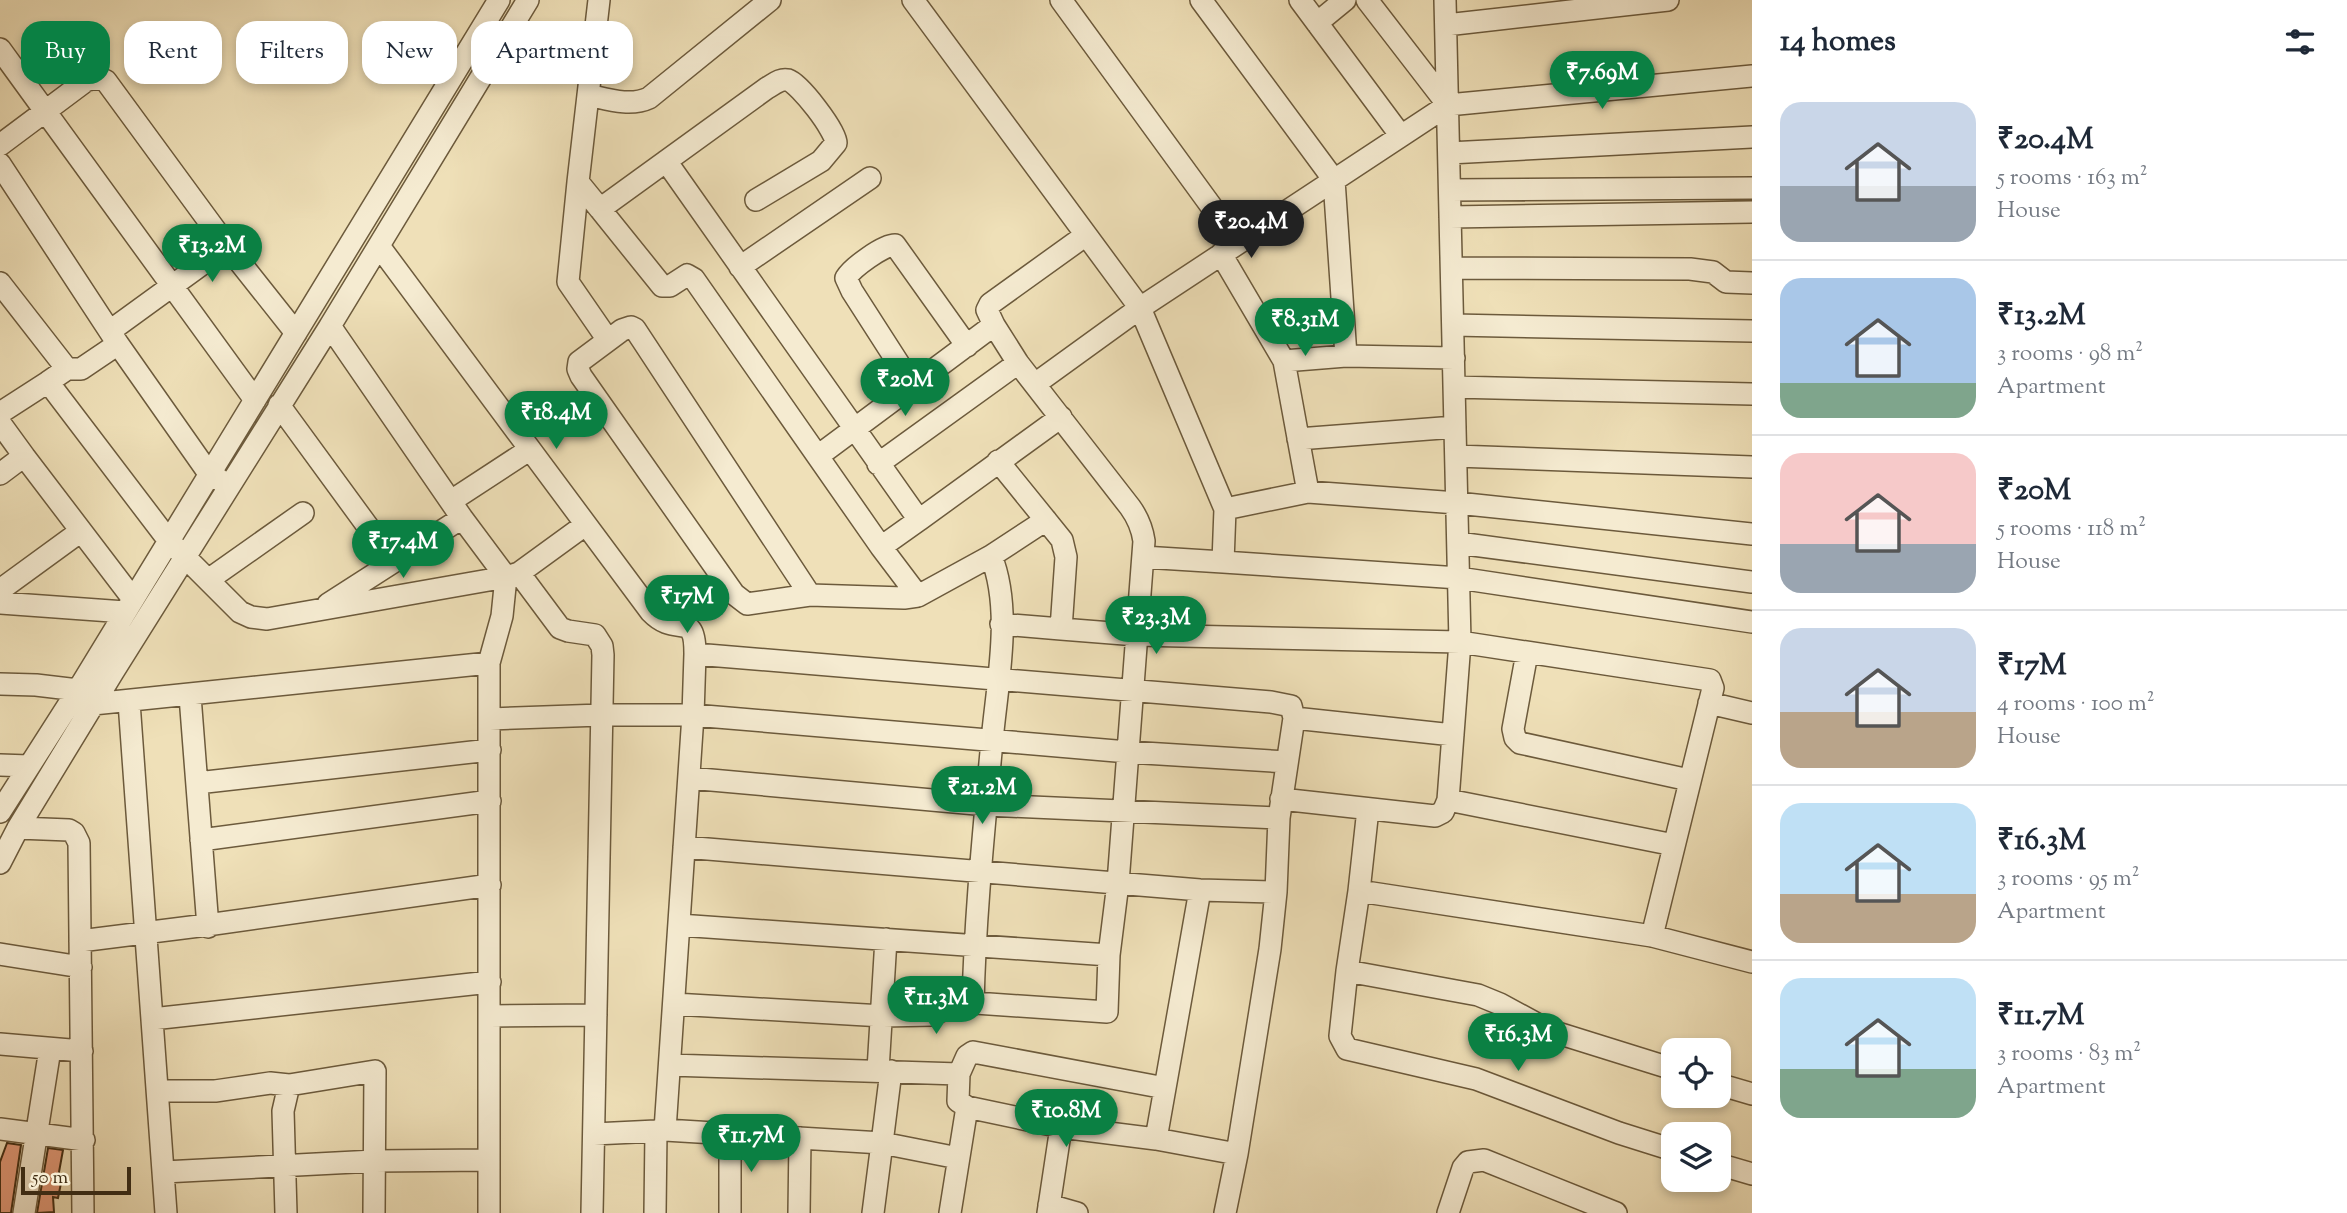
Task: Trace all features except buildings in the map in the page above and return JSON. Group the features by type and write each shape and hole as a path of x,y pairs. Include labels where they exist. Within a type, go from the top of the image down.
{"street":[{"path":"0,812 29,766 86,697 179,550 219,480 255,400 499,0"},
{"path":"219,480 279,405 330,326 528,0"},
{"path":"599,0 568,282 608,340"},
{"path":"588,95 621,102 640,102 649,98 771,0"},
{"path":"913,0 1140,308 1225,509 1223,562"},
{"path":"1061,0 1229,249 1284,361 1308,492"},
{"path":"1201,0 1334,180 1346,356"},
{"path":"1300,0 1401,136"},
{"path":"1317,23 1345,0"},
{"path":"1367,0 1448,105"},
{"path":"689,778 987,805 1123,811 1368,809 1435,816 1443,812 1448,800 1460,642 1446,0"},
{"path":"1446,25 1668,0"},
{"path":"0,49 255,400"},
{"path":"1035,384 1140,308 1448,105 1752,76"},
{"path":"0,145 87,80 100,78 106,81 227,246 296,333"},
{"path":"600,209 767,88 781,80 788,80 803,92 834,132 836,143 821,161 756,200"},
{"path":"1449,153 1752,137"},
{"path":"666,161 919,520"},
{"path":"0,164 114,338 219,480"},
{"path":"740,267 870,178"},
{"path":"578,182 662,286 670,286 687,275 694,279 918,596"},
{"path":"1450,190 1752,188"},
{"path":"1451,218 1752,212"},
{"path":"674,1004 883,1016 932,1015 956,1002 1107,1012 1109,955 1118,883 1144,541 1139,519 1018,363 987,310 990,303 1086,234"},
{"path":"913,386 852,291 846,278 853,270 885,247 895,245 967,346"},
{"path":"0,283 67,369 76,371 172,287 227,246"},
{"path":"379,246 585,525 656,616 664,623 686,626 693,631 695,654 689,778 670,1065 661,1130 655,1213"},
{"path":"1452,268 1690,269 1713,272 1726,282 1752,283"},
{"path":"322,293 342,306"},
{"path":"1453,325 1752,331"},
{"path":"330,326 457,509 513,575 560,628 568,632 595,635 602,646 592,1213"},
{"path":"818,456 994,326"},
{"path":"810,595 635,329 628,328 579,362 580,373 734,594 747,604 810,595 904,598 918,596 1046,520"},
{"path":"1284,361 1346,356 1454,358"},
{"path":"878,464 1018,363"},
{"path":"0,413 67,369"},
{"path":"48,382 179,550 240,612 251,617 267,619 513,575 585,525"},
{"path":"1454,387 1752,394"},
{"path":"279,405 394,561"},
{"path":"881,547 1061,417"},
{"path":"0,423 81,531 129,606"},
{"path":"1298,439 1455,427"},
{"path":"321,609 394,561 529,450"},
{"path":"0,474 24,456"},
{"path":"1456,456 1752,467"},
{"path":"998,461 1062,540 1065,548 1061,629"},
{"path":"1225,509 1308,492 1457,503 1752,534"},
{"path":"208,580 303,513"},
{"path":"0,590 81,531"},
{"path":"1458,543 1752,582"},
{"path":"0,863 86,697 129,606 179,550"},
{"path":"973,1004 975,946 1001,624 1000,580 991,555"},
{"path":"1143,557 1459,578 1752,622"},
{"path":"489,1213 489,663 513,575"},
{"path":"0,603 129,606"},
{"path":"1001,624 1137,635 1460,642 1707,679 1713,685 1652,936"},
{"path":"1527,653 1513,729 1515,738 1520,743 1689,780"},
{"path":"695,654 1287,704 1293,710 1280,809 1270,949 1225,1213"},
{"path":"0,684 36,685 86,697 129,702 489,663"},
{"path":"190,696 207,926"},
{"path":"129,702 166,1213"},
{"path":"1709,703 1752,713"},
{"path":"490,719 693,715 1128,752 1287,762"},
{"path":"1294,718 1453,735"},
{"path":"197,783 490,750"},
{"path":"0,765 29,766"},
{"path":"1448,800 1674,845"},
{"path":"201,840 490,801"},
{"path":"1368,809 1340,1036 1343,1045 1349,1051 1476,1079 1661,1146"},
{"path":"18,828 69,830 78,838 83,1213"},
{"path":"684,847 1200,890 1276,892"},
{"path":"80,941 207,926 490,885"},
{"path":"1156,1139 1200,890"},
{"path":"1359,891 1652,936 1751,958"},
{"path":"679,925 1109,955"},
{"path":"873,1213 882,1143 886,939"},
{"path":"0,954 81,967"},
{"path":"1347,971 1478,995 1548,1030 1661,1065"},
{"path":"152,1019 490,982"},
{"path":"490,1016 596,1015"},
{"path":"0,1044 82,1051"},
{"path":"24,1213 50,1049"},
{"path":"1165,1088 973,1052 967,1056 959,1074 958,1101 967,1107 1061,1127 1156,1139 1237,1154"},
{"path":"670,1065 959,1074"},
{"path":"158,1091 215,1091 271,1083 289,1085 375,1071 374,1213"},
{"path":"286,1213 284,1111 289,1085"},
{"path":"1731,1088 1752,1094"},
{"path":"950,1213 967,1107"},
{"path":"1061,1127 1048,1209 1077,1213"},
{"path":"0,1129 84,1140"},
{"path":"594,1133 661,1130 882,1143 957,1158"},
{"path":"730,1134 730,1213"},
{"path":"799,1213 800,1138"},
{"path":"164,1172 374,1161 489,1160"},
{"path":"1448,1213 1463,1168 1468,1162 1484,1160 1616,1213"},
{"path":"1731,1168 1752,1174"}]}
